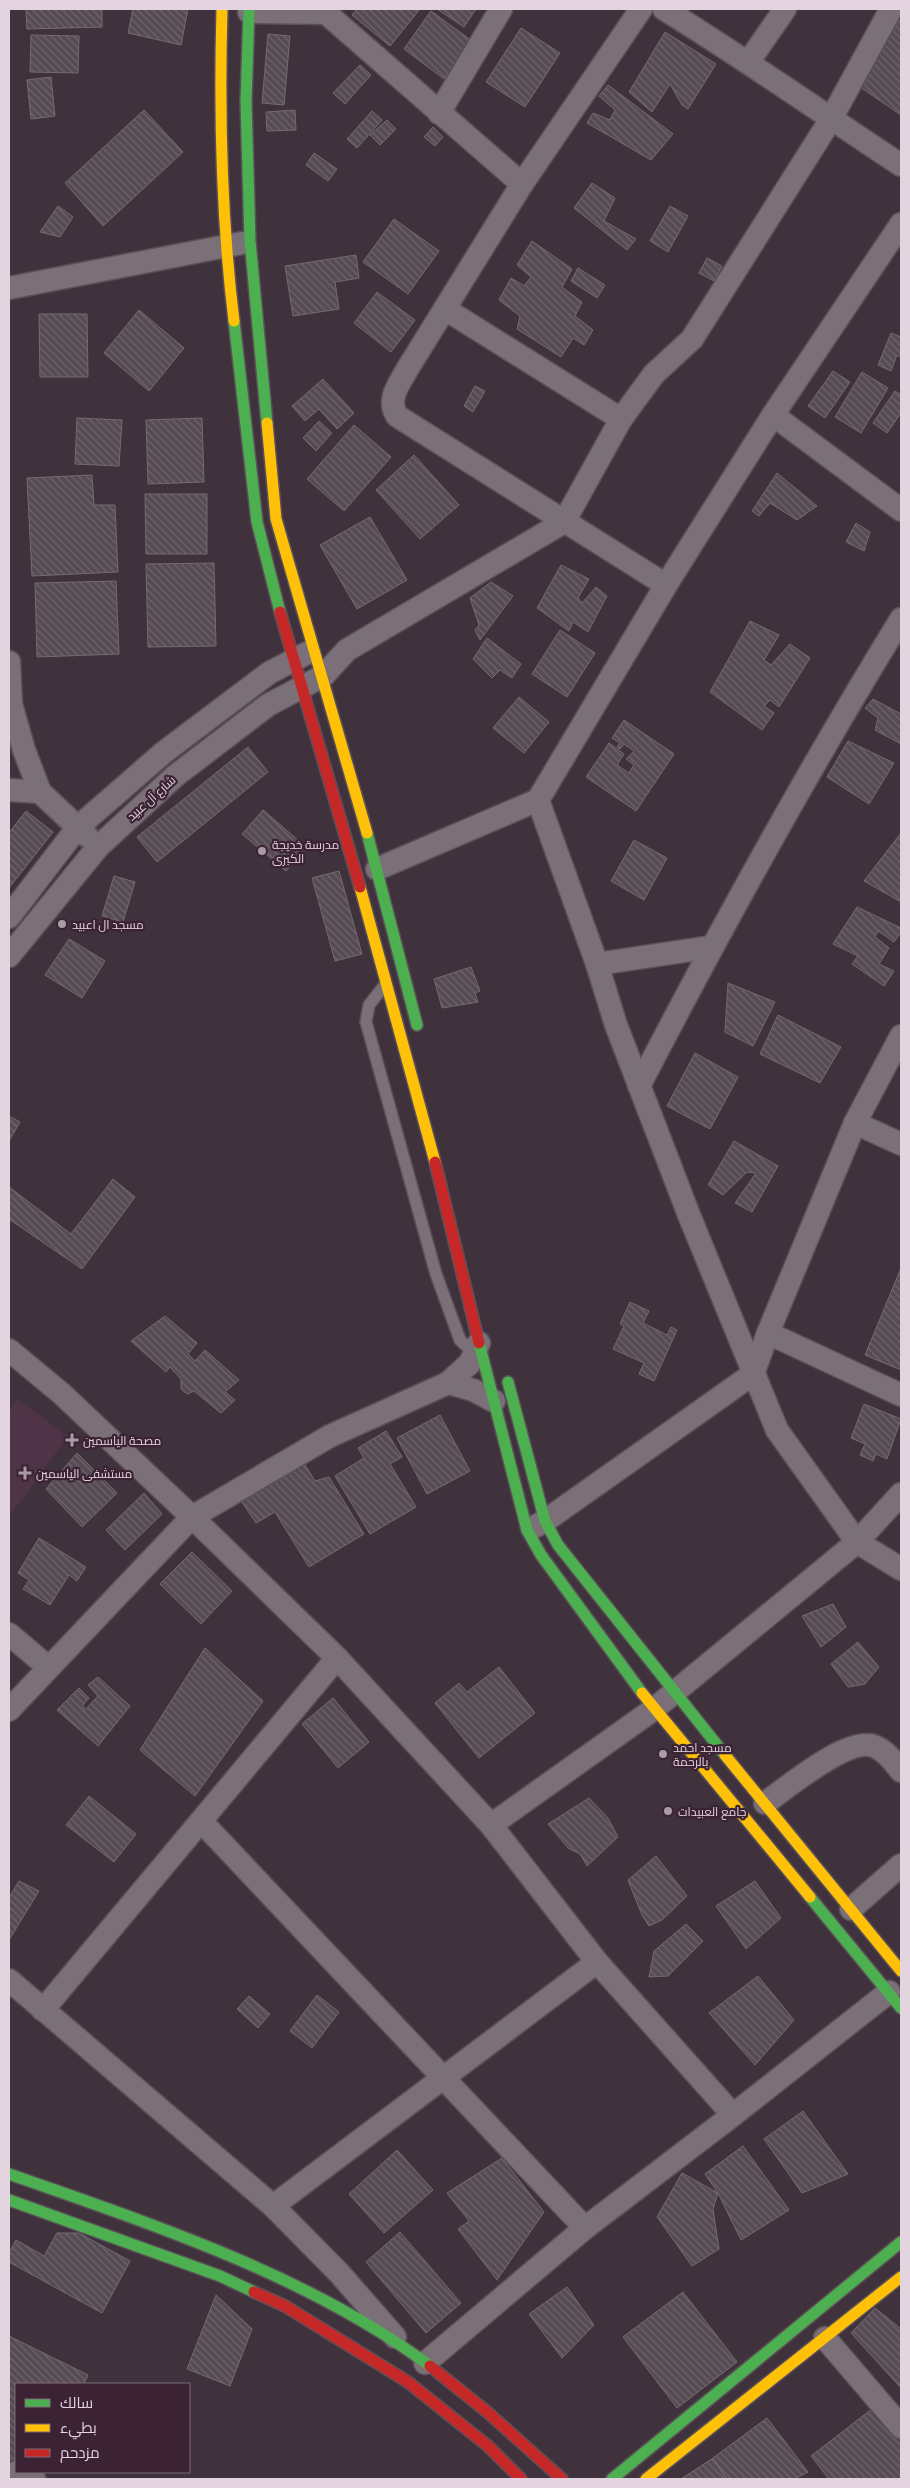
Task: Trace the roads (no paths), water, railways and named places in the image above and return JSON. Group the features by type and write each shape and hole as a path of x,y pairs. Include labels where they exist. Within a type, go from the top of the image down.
{"street":[{"path":"222,9 219,105 226,247 257,522 292,660 425,1120 494,1401 536,1526 558,1545 674,1692 901,1971"},
{"path":"439,114 500,9"},
{"path":"642,9 522,184 396,390 392,402 397,416 666,585"},
{"path":"664,9 749,61 831,119 901,164"},
{"path":"749,61 784,9"},
{"path":"323,676 347,650 564,522 621,419 654,374 692,339 831,119 891,9"},
{"path":"419,1033 378,869 276,519 250,241 246,102 248,10 327,11 439,114 522,184"},
{"path":"378,869 538,800 666,585 773,415 898,236"},
{"path":"9,288 250,241"},
{"path":"445,309 621,419"},
{"path":"773,415 901,510"},
{"path":"639,1086 711,947 826,741 901,619"},
{"path":"315,650 347,650"},
{"name":"شارع آل عبيد","path":"9,917 78,827 163,753 269,674 292,660 315,650"},
{"path":"9,662 11,704 24,750 40,792 98,847"},
{"name":"شارع آل عبيد","path":"9,956 98,847 175,776 268,705 323,676"},
{"path":"9,790 40,792"},
{"path":"538,800 639,1086 777,1430 857,1542 901,1569"},
{"path":"597,964 711,947"},
{"path":"536,1526 753,1374 768,1333 855,1124 901,1036"},
{"path":"855,1124 901,1144"},
{"path":"768,1333 901,1396"},
{"path":"9,1710 192,1517 330,1436 448,1383 470,1362 480,1343"},
{"path":"9,1350 62,1394 192,1517 336,1658 491,1825 597,1962 733,2116"},
{"path":"425,2363 585,2228 733,2116 895,2000 654,1709 541,1555 505,1370"},
{"path":"448,1383 473,1390 494,1401"},
{"path":"491,1825 654,1709 857,1542 901,1494"},
{"path":"9,1634 48,1667"},
{"path":"43,2010 336,1658"},
{"path":"765,1804 840,1751 861,1745 875,1746 889,1756 901,1771"},
{"path":"201,1821 585,2228"},
{"path":"851,1909 901,1865"},
{"path":"273,2206 597,1962"},
{"path":"9,1980 273,2206 340,2274 405,2349"},
{"path":"9,2174 217,2250 335,2308 405,2349 425,2363 506,2429 562,2479"},
{"path":"9,2200 220,2276 285,2306 408,2382 488,2446 521,2479"},
{"path":"612,2479 901,2242"},
{"path":"646,2479 901,2277"},
{"path":"825,2338 901,2427"},
{"path":"19,2473 34,2479"}],"lane":[{"path":"386,983 369,1004 366,1022 436,1274 460,1340 465,1345 480,1343"}],"place":[{"name":"مدرسة خديجة الكبرى","path":"262,851"},
{"name":"مسجد ال اعبيد","path":"62,924"},
{"name":"مصحة الياسمين","path":"72,1440"},
{"name":"مستشفى الياسمين","path":"25,1473"},
{"name":"مسجد احمد بالرحمة","path":"663,1754"},
{"name":"جامع العبيدات","path":"668,1811"}]}
